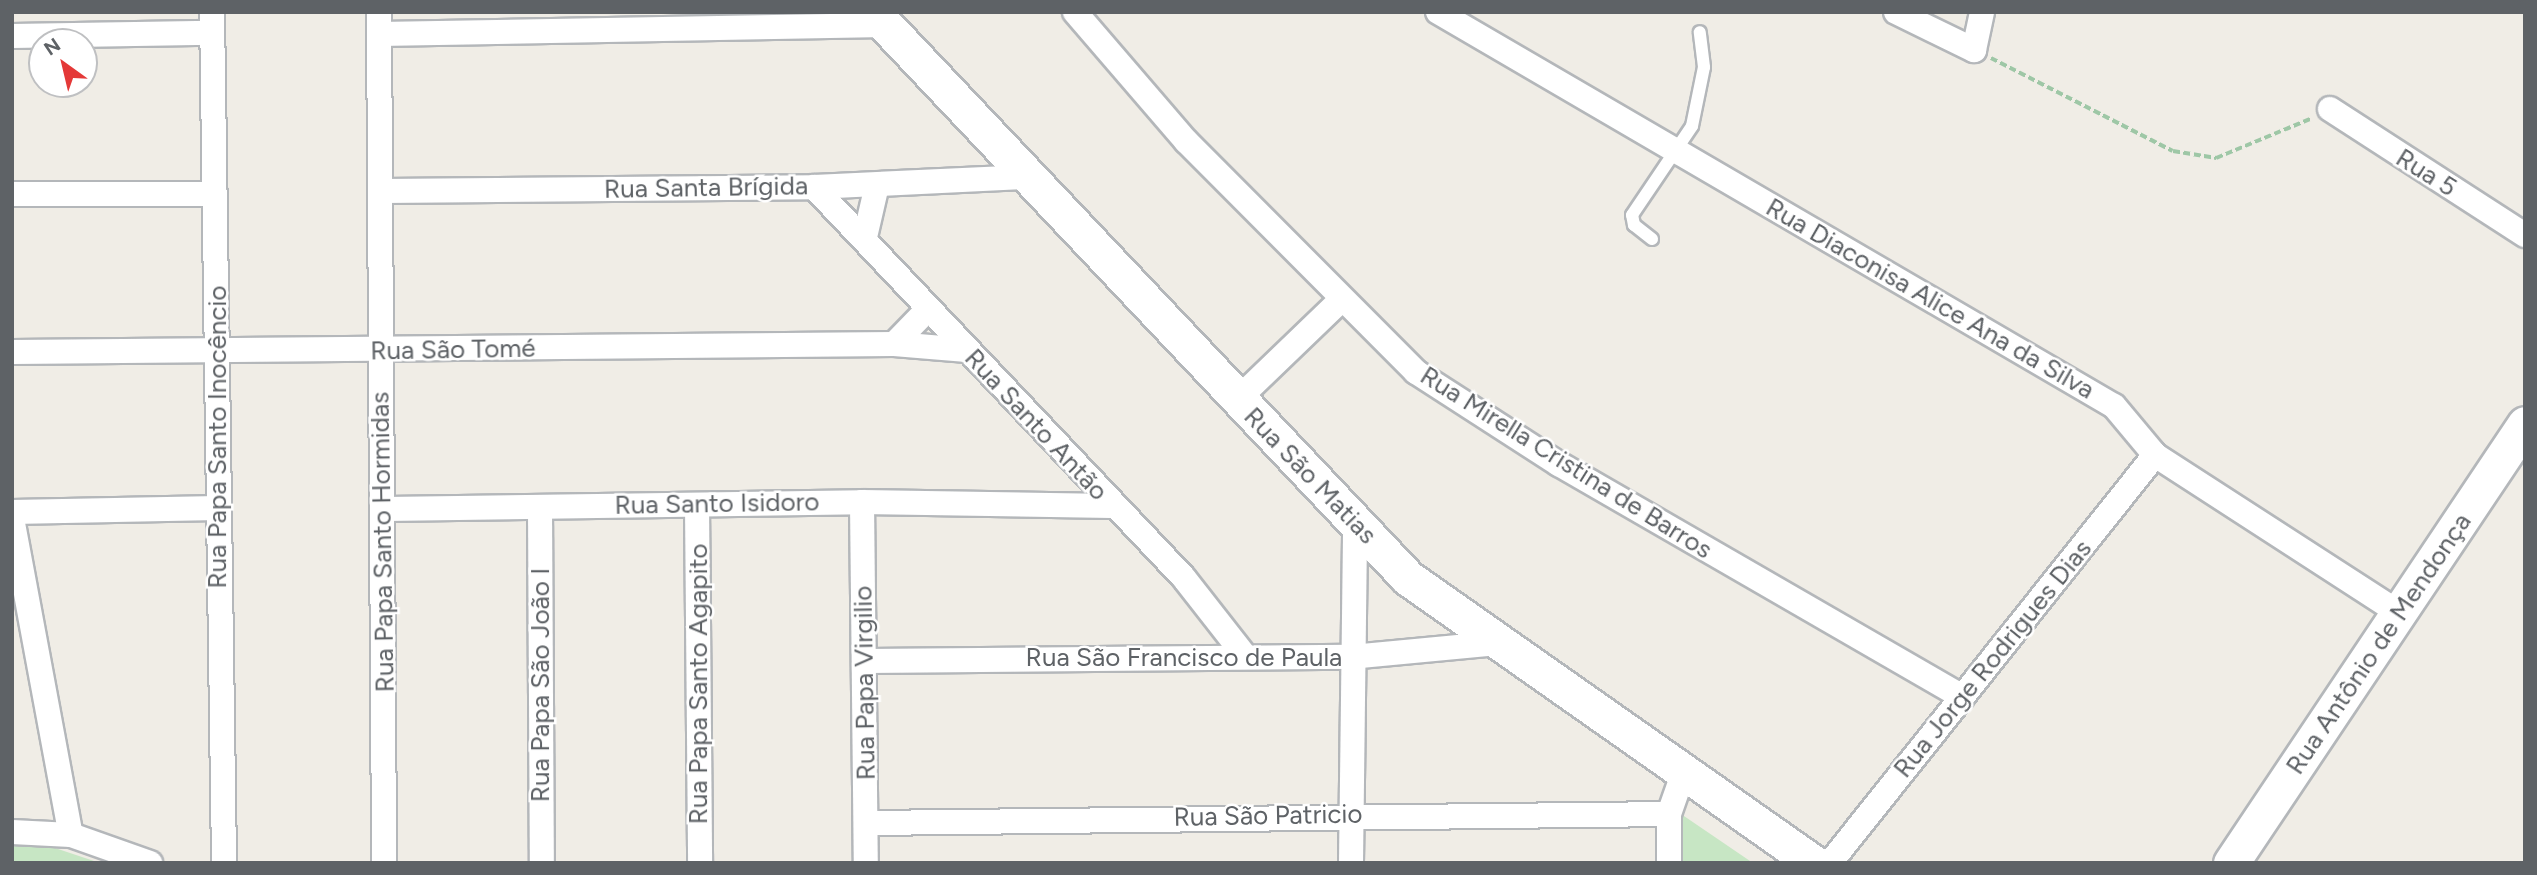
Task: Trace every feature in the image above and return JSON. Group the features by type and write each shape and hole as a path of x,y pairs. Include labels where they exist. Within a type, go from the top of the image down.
{"street":[{"name":"Rua Mirella Cristina de Barros","path":"1075,12 1186,141 1342,299 1448,396 1963,697"},
{"name":"Rua Diaconisa Alice Ana da Silva","path":"1438,12 2113,406 2155,455 2401,614"},
{"path":"1896,12 1974,50 1982,12"},
{"path":"379,23 879,18"},
{"name":"Rua São Matias","path":"879,18 1355,526 1408,578 1683,774 1814,863"},
{"path":"12,36 212,23"},
{"name":"Rua Papa Santo Inocêncio","path":"212,23 224,863"},
{"name":"Rua Papa Santo Hormidas","path":"379,23 383,191 381,351 386,509 384,863"},
{"name":"Rua 5","path":"2330,109 2525,235"},
{"name":"Rua Santa Brígida","path":"383,191 814,187 1029,177"},
{"path":"865,237 877,185"},
{"name":"Rua Santo Antão","path":"814,187 865,237 928,309 1211,610 1245,656"},
{"path":"12,194 215,194"},
{"path":"1237,400 1342,299"},
{"path":"894,344 928,309"},
{"name":"Rua São Tomé","path":"12,352 381,351 894,344 967,350"},
{"name":"Rua Antônio de Mendonça","path":"2231,863 2401,614 2525,424"},
{"name":"Rua Jorge Rodrigues Dias","path":"1830,863 2155,455"},
{"path":"1047,506 1076,466"},
{"name":"Rua Santo Isidoro","path":"386,509 862,502 1112,506"},
{"name":"Rua Papa Virgilio","path":"862,502 867,661 866,863"},
{"name":"Rua Papa Santo Agapito","path":"697,505 700,863"},
{"name":"Rua Papa São João I","path":"540,507 542,863"},
{"path":"12,512 218,508"},
{"path":"12,518 71,835"},
{"path":"1351,863 1351,657 1355,526"},
{"path":"1197,656 1211,610"},
{"name":"Rua São Francisco de Paula","path":"867,661 1197,656 1351,657 1500,643"},
{"path":"1669,863 1669,814 1683,774"},
{"name":"Rua São Patricio","path":"867,822 1350,815 1669,814"},
{"path":"12,832 71,835 150,863"}],"lane":[{"path":"1652,239 1634,225 1632,215 1692,126 1704,67 1700,32"}],"path":[{"path":"1974,50 2173,151 2216,158 2330,109"}],"green space":[{"path":"1681,814 1753,863 1679,863"},
{"path":"12,844 43,844 100,863 12,863"}]}
